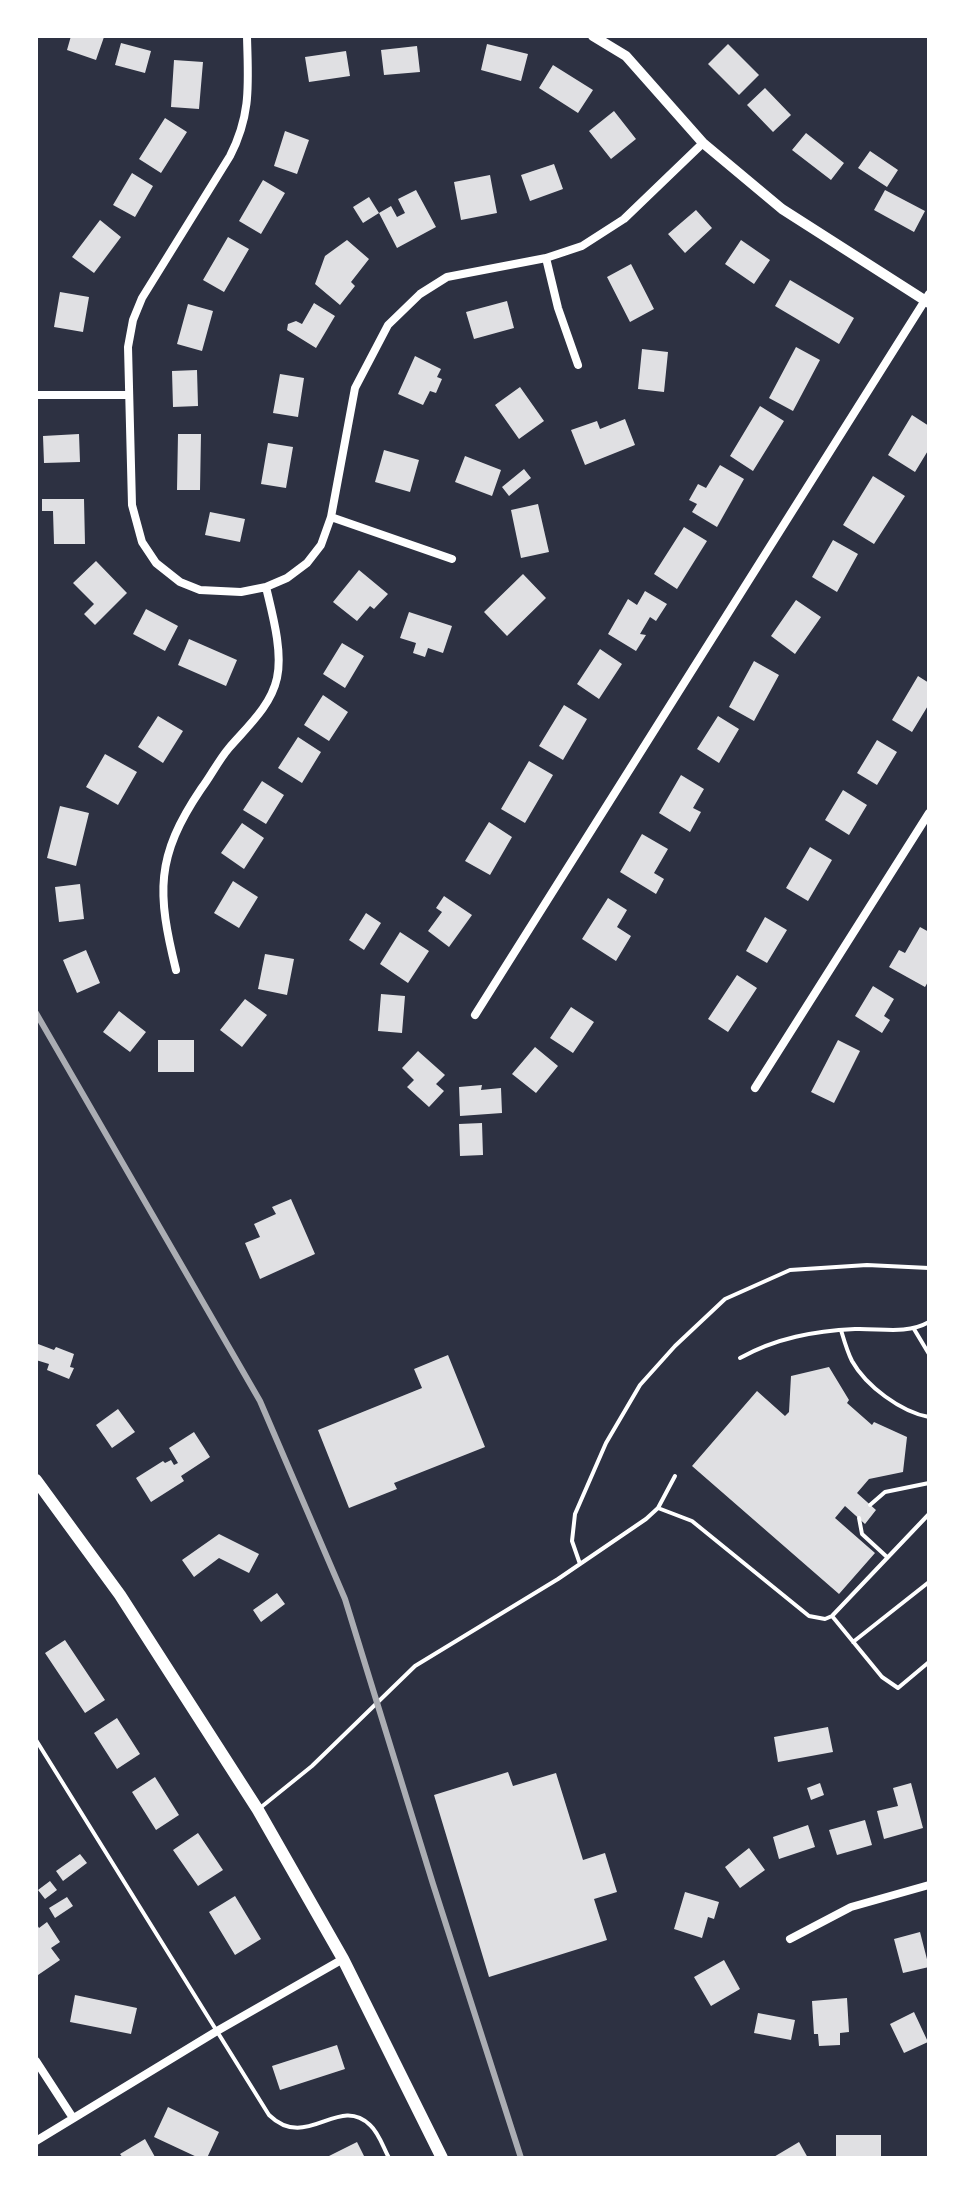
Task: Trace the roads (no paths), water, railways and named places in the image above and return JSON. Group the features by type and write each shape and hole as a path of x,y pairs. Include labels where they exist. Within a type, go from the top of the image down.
{"main road":[{"path":"36,1480 120,1595 258,1810 343,1959 442,2158"}],"street":[{"path":"247,36 248,103 241,134 142,298 133,320 128,347 132,505 142,542 156,563 180,582 200,590 241,592 266,587 287,578 307,563 321,545 331,517 355,388 388,325 420,294 447,277 546,258 582,246 624,219 703,143"},
{"path":"475,1015 928,299 782,209 703,143 626,56 593,36"},
{"path":"546,258 558,308 578,365"},
{"path":"36,395 129,395"},
{"path":"331,517 452,559"},
{"path":"176,970 163,897 166,862 177,829 195,799 224,754 259,715 273,692 278,673 277,655 266,587"},
{"path":"755,1088 929,813"},
{"path":"790,1939 851,1907 929,1885"},
{"path":"36,2141 343,1959"},
{"path":"36,2061 73,2118"}],"lane":[{"path":"580,1564 572,1541 575,1514 606,1443 640,1385 675,1346 725,1299 790,1270 867,1265 929,1268"},
{"path":"740,1358 788,1338 841,1330 914,1329 929,1322"},
{"path":"914,1329 929,1354"},
{"path":"841,1330 852,1362 883,1397 918,1415 929,1417"},
{"path":"258,1810 312,1766 415,1666 580,1564 646,1519 658,1508 675,1476"},
{"path":"870,1505 885,1492 929,1483"},
{"path":"658,1508 692,1521 809,1616 817,1619 832,1616 929,1514"},
{"path":"859,1518 862,1534 887,1557"},
{"path":"853,1642 929,1582"},
{"path":"832,1616 882,1677 898,1688 929,1662"},
{"path":"36,1740 273,2119 290,2127 301,2127 327,2122 340,2115 354,2115 372,2127 389,2158"}],"railway":[{"path":"36,1013 260,1401 345,1599 521,2158"}]}
